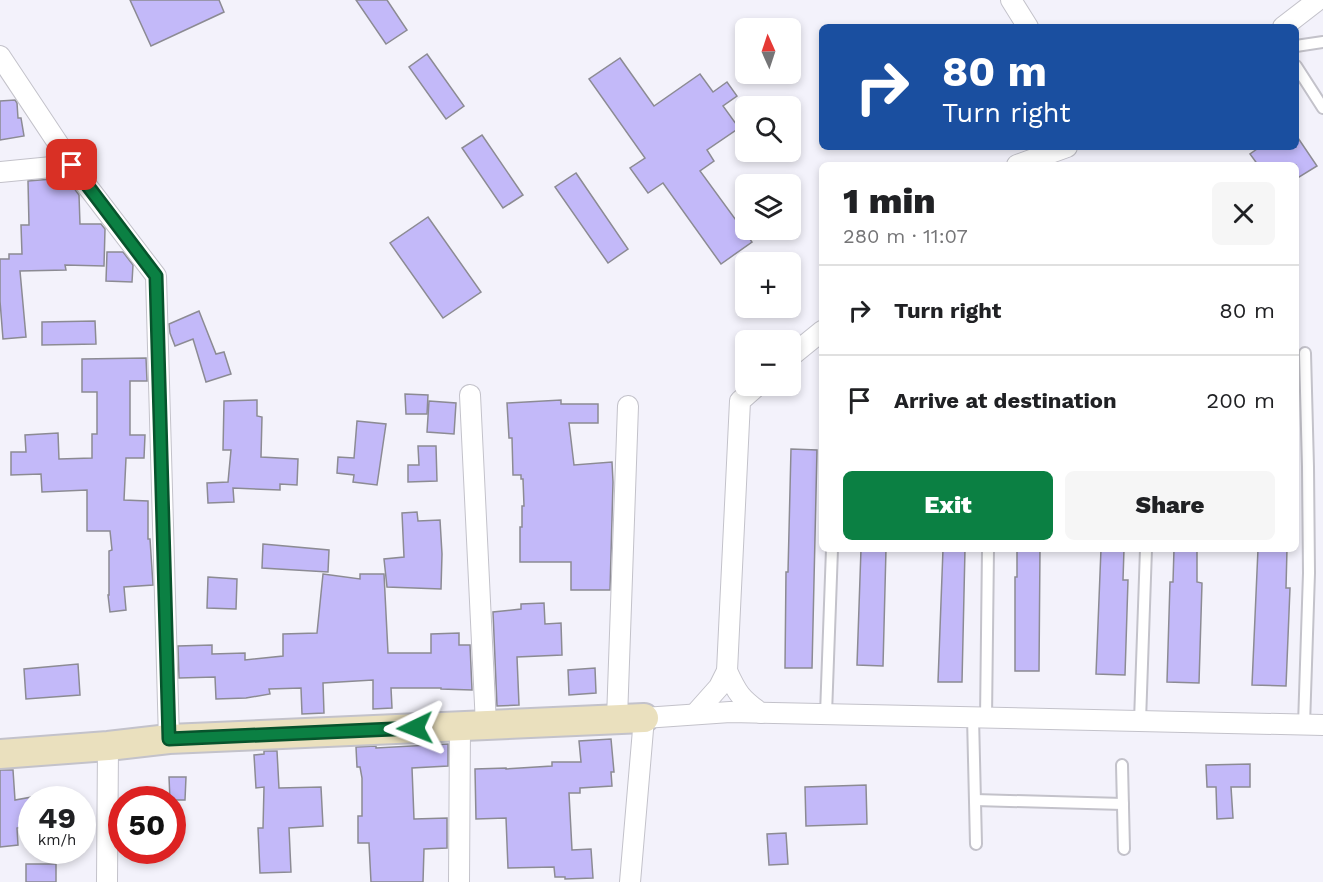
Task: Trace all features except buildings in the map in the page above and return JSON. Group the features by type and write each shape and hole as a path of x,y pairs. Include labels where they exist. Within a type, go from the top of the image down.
{"main road":[{"path":"0,754 169,739 630,719"}],"street":[{"path":"1011,0 1026,24"},
{"path":"1286,24 1318,0"},
{"path":"0,56 72,165 156,276 169,739"},
{"path":"1025,162 1059,150"},
{"path":"0,172 72,165"},
{"path":"801,348 819,333"},
{"path":"459,882 473,726 470,395"},
{"path":"695,714 719,687 727,671 740,401 746,396"},
{"path":"628,406 630,882"},
{"path":"727,671 736,691 745,702 761,713"},
{"path":"630,719 730,712 1314,725"},
{"path":"106,882 108,746"}],"lane":[{"path":"1299,46 1323,42"},
{"path":"1299,71 1323,108"},
{"path":"1305,353 1314,725"},
{"path":"826,714 832,552"},
{"path":"976,844 975,800 988,552"},
{"path":"1140,721 1146,552"},
{"path":"1122,765 1124,849"},
{"path":"975,800 1123,804"}],"route":[{"path":"72,165 156,276 169,739 415,728"}]}
